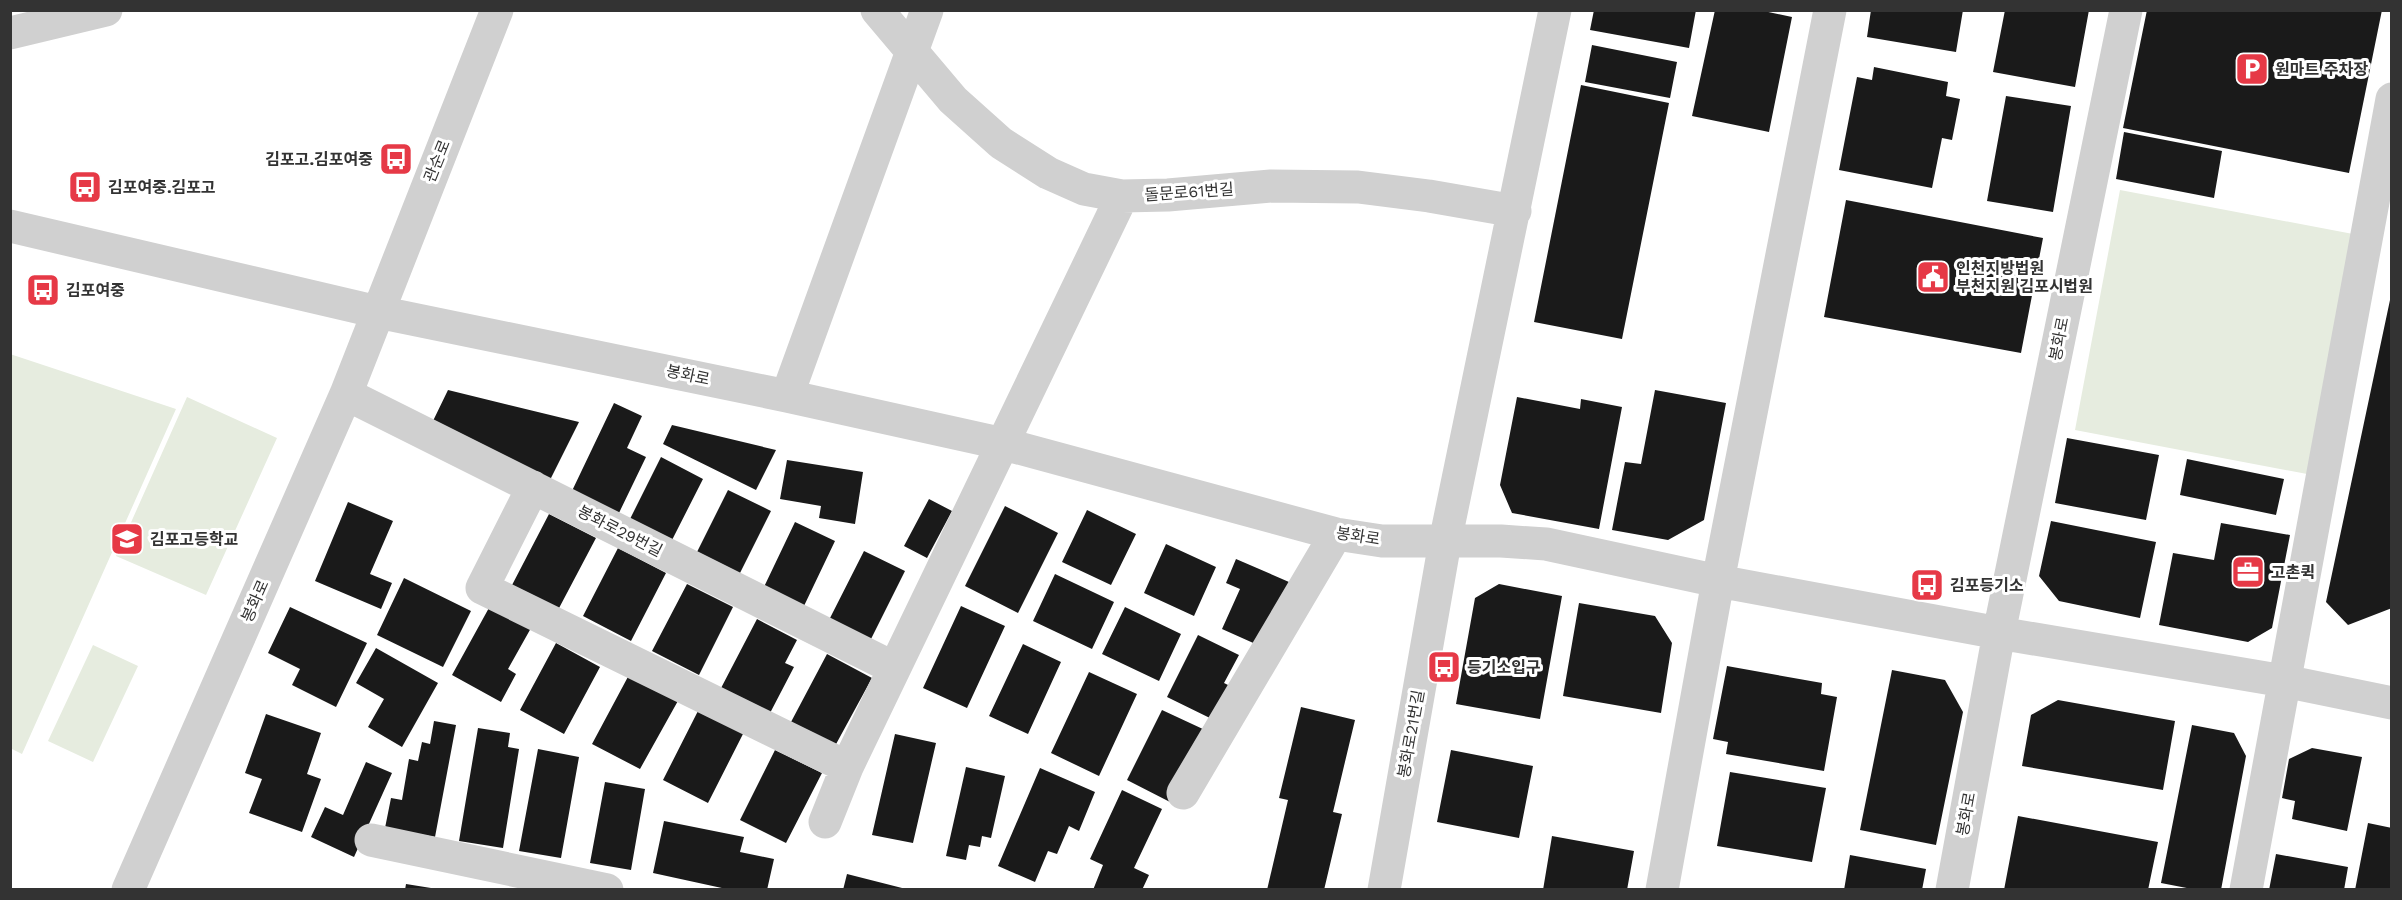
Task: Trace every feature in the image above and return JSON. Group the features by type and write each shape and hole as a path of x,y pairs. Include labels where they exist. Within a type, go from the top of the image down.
{"street":[{"path":"10,33 106,10"},
{"name":"관순로","path":"378,312 497,10"},
{"path":"877,10 914,52"},
{"path":"787,396 914,52 927,10"},
{"path":"1445,542 1555,10"},
{"path":"1662,890 1719,581 1830,10"},
{"name":"봉화로","path":"1952,890 2000,633 2126,10"},
{"name":"돌문로61번길","path":"914,52 953,100 1001,143 1048,173 1083,189 1122,196 1168,195 1271,186 1358,187 1429,196 1515,211"},
{"path":"2246,890 2391,99"},
{"path":"825,822 847,767 970,507 1004,444 1122,196"},
{"name":"봉화로","path":"10,226 378,312 787,396 1004,444 1336,534 1382,541 1501,541 1546,544 1719,581 2000,633 2284,681 2391,703"},
{"name":"봉화로","path":"129,890 346,394 378,312"},
{"name":"봉화로29번길","path":"346,394 894,668"},
{"path":"533,487 482,588 847,767"},
{"path":"1183,793 1336,534"},
{"name":"봉화로21번길","path":"1384,890 1445,542"},
{"path":"371,840 607,890"}],"shaded area":[{"path":"2120,190 2353,234 2307,474 2075,430"},
{"path":"10,354 176,409 22,754 10,748"},
{"path":"187,397 277,438 206,595 116,556"},
{"path":"93,645 138,666 93,762 48,741"}],"building":[{"path":"1594,10 1696,10 1689,48 1590,30"},
{"path":"1715,10 1759,10 1792,17 1769,132 1692,116"},
{"path":"1871,10 1963,10 1956,52 1867,37"},
{"path":"2005,10 2089,10 2075,87 1993,72"},
{"name":"원마트 주차장","path":"2147,10 2382,10 2349,173 2123,128"},
{"path":"1592,45 1677,62 1670,98 1585,82"},
{"path":"1874,67 1948,82 1946,96 1960,99 1952,140 1942,138 1932,188 1839,170 1857,77 1872,80"},
{"path":"1581,85 1669,103 1622,339 1534,322"},
{"path":"2006,96 2071,106 2053,212 1987,201"},
{"path":"2124,132 2222,151 2214,198 2116,179"},
{"name":"인천지방법원 부천지원 김포시법원","path":"1846,200 2043,238 2021,353 1824,317"},
{"path":"2390,300 2392,608 2348,625 2326,602"},
{"path":"448,390 579,422 550,480 432,423"},
{"path":"1655,390 1726,403 1704,520 1668,540 1612,530 1625,462 1641,464"},
{"path":"1517,397 1580,409 1581,399 1622,407 1599,529 1512,513 1500,485"},
{"path":"614,403 642,416 627,448 646,457 618,515 571,493"},
{"path":"672,425 776,450 756,490 663,444"},
{"path":"2067,438 2159,455 2146,520 2055,503"},
{"path":"661,457 703,479 670,544 628,523"},
{"path":"2187,459 2284,479 2276,515 2180,495"},
{"path":"787,460 863,472 855,524 819,518 821,506 780,499"},
{"path":"728,490 771,511 738,577 695,556"},
{"path":"929,499 952,511 927,558 904,546"},
{"path":"348,502 393,521 370,574 392,583 381,609 315,581"},
{"path":"1005,506 1058,533 1018,613 965,586"},
{"path":"1087,510 1136,534 1111,585 1062,562"},
{"path":"549,514 596,538 558,610 511,587"},
{"path":"2051,521 2156,542 2140,618 2059,601 2039,576"},
{"path":"795,522 835,541 803,608 763,589"},
{"path":"2221,523 2290,535 2272,628 2248,642 2159,625 2173,553 2214,560"},
{"path":"1166,544 1216,567 1194,616 1144,593"},
{"path":"618,548 666,573 631,641 583,616"},
{"path":"864,551 905,571 870,641 829,620"},
{"path":"1236,559 1289,582 1260,646 1222,629 1240,589 1226,583"},
{"path":"1055,574 1114,602 1092,649 1033,621"},
{"path":"404,578 471,611 443,667 377,635"},
{"path":"687,584 733,607 699,675 652,651"},
{"path":"1499,584 1562,596 1540,719 1456,704 1475,598"},
{"path":"1579,603 1655,616 1672,643 1661,713 1563,696"},
{"path":"490,606 531,628 508,669 516,674 501,702 452,675"},
{"path":"961,606 1005,626 967,708 923,688"},
{"path":"290,607 367,643 336,707 292,685 300,669 268,653"},
{"path":"1125,607 1181,634 1159,681 1102,654"},
{"path":"757,619 797,640 785,663 794,667 769,715 720,690"},
{"path":"1198,635 1239,655 1224,683 1232,687 1216,721 1167,697"},
{"path":"556,643 600,667 564,734 520,710"},
{"path":"1023,644 1061,662 1028,734 989,716"},
{"path":"376,648 438,683 402,747 368,727 384,699 356,683"},
{"path":"827,654 872,678 835,746 791,722"},
{"path":"1727,666 1822,683 1821,694 1837,697 1824,771 1726,754 1728,742 1713,739"},
{"path":"1892,670 1945,680 1963,712 1936,845 1860,830"},
{"path":"1089,672 1137,694 1099,776 1051,753"},
{"path":"630,673 679,699 640,769 592,744"},
{"path":"2058,700 2175,721 2163,790 2022,766 2031,715"},
{"path":"1301,707 1355,720 1333,812 1342,814 1324,890 1267,890 1288,800 1279,798"},
{"path":"699,709 744,732 708,803 663,780"},
{"path":"1162,710 1205,730 1170,802 1127,780"},
{"path":"266,714 321,733 307,774 321,779 302,832 249,813 262,779 245,773"},
{"path":"434,721 456,725 435,837 385,828 391,798 402,800 409,759 418,761 422,742 430,744"},
{"path":"2192,725 2234,733 2246,756 2221,890 2197,890 2161,883"},
{"path":"478,728 510,733 508,747 519,749 503,848 459,841"},
{"path":"895,734 936,743 913,843 872,835"},
{"path":"2312,748 2362,757 2347,831 2292,819 2295,801 2282,798 2289,759"},
{"path":"538,749 579,757 561,858 519,851"},
{"path":"775,750 822,773 786,843 740,820"},
{"path":"1451,750 1533,766 1519,838 1437,822"},
{"path":"366,762 392,773 354,857 311,837 325,807 343,815"},
{"path":"966,767 1005,776 991,838 982,836 980,847 969,845 966,860 946,856"},
{"path":"1040,768 1095,792 1079,831 1069,826 1057,854 1048,851 1035,882 998,866"},
{"path":"1730,772 1826,788 1812,862 1717,846"},
{"path":"605,782 645,789 631,870 590,863"},
{"path":"1122,790 1162,809 1134,868 1149,875 1142,890 1093,890 1103,865 1090,859"},
{"path":"2018,816 2158,842 2148,890 2004,890"},
{"path":"664,821 744,837 740,852 774,859 767,890 731,890 653,873"},
{"path":"2368,823 2392,828 2392,890 2355,890"},
{"path":"1552,836 1634,851 1627,890 1543,890"},
{"path":"2276,854 2348,867 2344,890 2269,890"},
{"path":"1850,855 1926,869 1922,890 1844,890"},
{"path":"847,874 906,889 906,890 843,890"},
{"path":"406,884 431,888 431,890 405,890"}],"place":[{"name":"원마트 주차장","path":"2252,69"},
{"name":"김포고.김포여중","path":"396,159"},
{"name":"김포여중.김포고","path":"85,187"},
{"name":"인천지방법원 부천지원 김포시법원","path":"1933,277"},
{"name":"김포여중","path":"43,290"},
{"name":"김포고등학교","path":"127,539"},
{"name":"고촌퀵","path":"2248,572"},
{"name":"김포등기소","path":"1927,585"},
{"name":"등기소입구","path":"1444,667"}]}
